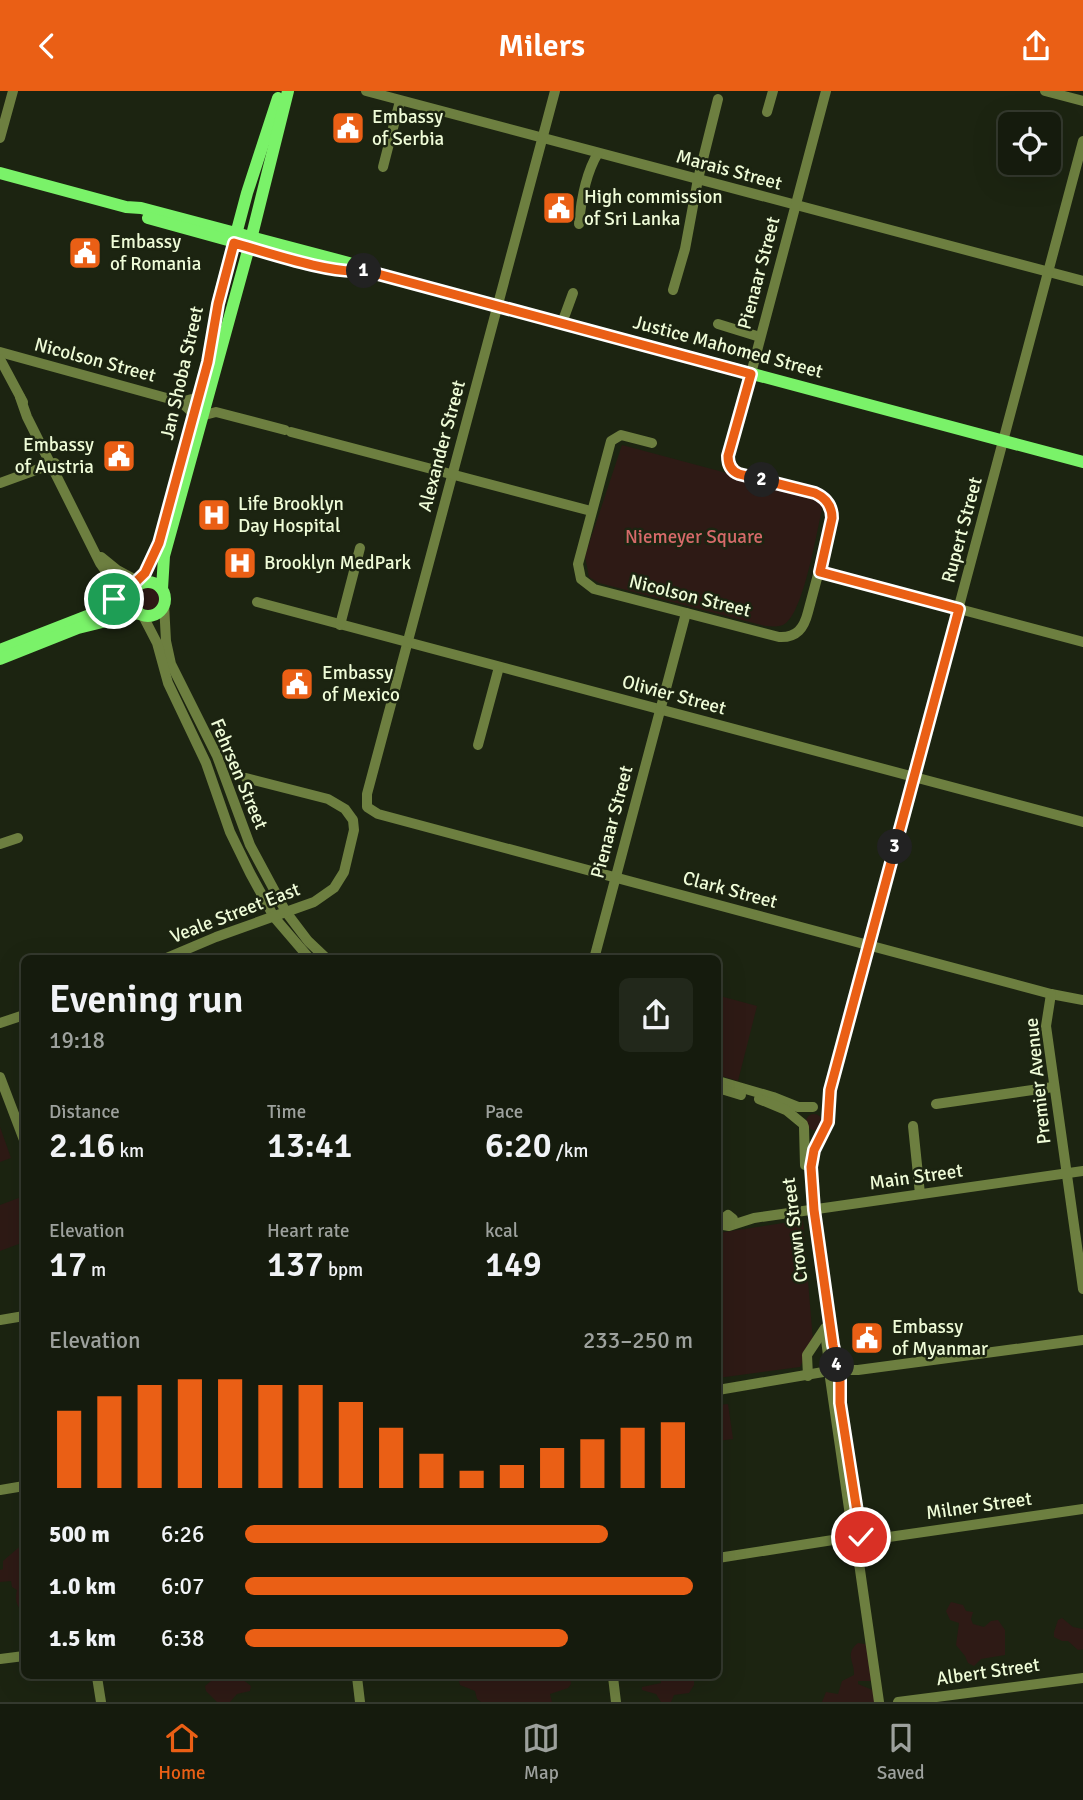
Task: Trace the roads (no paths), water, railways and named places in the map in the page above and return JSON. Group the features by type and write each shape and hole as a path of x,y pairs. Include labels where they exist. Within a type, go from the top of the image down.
{"main road":[{"name":"Jan Shoba Street","path":"242,240 252,176 280,91"},
{"name":"Jan Shoba Street","path":"135,588 159,543 202,398 219,298 271,161 288,91"},
{"name":"Justice Mahomed Street","path":"1,174 125,207 141,208 342,270 363,270 1083,462"},
{"name":"Jan Shoba Street","path":"162,589 164,556 197,415"},
{"path":"110,578 114,595 110,607"},
{"path":"0,650 110,607 135,588 154,583 162,589 165,597 164,604 155,614 140,613 78,628 0,659"},
{"path":"135,588 140,613"},
{"path":"94,614 107,612 135,588"}],"street":[{"path":"0,138 13,91"},
{"name":"Marais Street","path":"366,91 1083,281"},
{"name":"Alexander Street","path":"369,810 366,798 555,91"},
{"path":"768,111 773,91"},
{"name":"Pienaar Street","path":"729,465 728,456 826,91"},
{"path":"1045,91 1083,101"},
{"path":"673,290 685,249 698,180 718,99"},
{"path":"383,167 400,100"},
{"name":"Rupert Street","path":"828,1117 830,1090 1083,141"},
{"path":"579,224 591,165 598,153"},
{"path":"562,323 573,293"},
{"path":"718,324 760,337"},
{"name":"Nicolson Street","path":"0,352 181,402 197,415"},
{"path":"0,359 110,578 135,588"},
{"path":"181,402 202,398 216,412"},
{"path":"197,415 216,412 591,511"},
{"name":"Nicolson Street","path":"652,443 625,436 614,438 578,564 583,582 594,589 789,637 800,631 804,625 820,572 832,518 831,510 825,500 815,493 739,474 729,465"},
{"path":"0,483 53,464"},
{"path":"94,548 135,588"},
{"path":"340,625 360,548"},
{"path":"820,572 1083,642"},
{"name":"Olivier Street","path":"257,602 1083,822"},
{"name":"Fehrsen Street","path":"164,604 168,655 191,709 216,756 250,845 286,912 308,941 323,955"},
{"name":"Fehrsen Street","path":"140,613 157,643 173,696 205,763 230,832 274,917 307,955"},
{"name":"Pienaar Street","path":"595,955 686,613"},
{"path":"478,745 499,667"},
{"path":"191,709 193,722 206,751 205,763"},
{"name":"Veale Street East","path":"174,955 320,899 340,881 353,836 353,820 345,809 328,799 246,778"},
{"name":"Clark Street","path":"369,810 869,946 1083,1000"},
{"path":"0,844 18,838"},
{"name":"Premier Avenue","path":"1051,994 1046,1022 1053,1087 1083,1289"},
{"path":"0,1023 21,1016"},
{"path":"0,1077 21,1132"},
{"path":"721,1082 798,1107 823,1110 828,1117 825,1128 814,1133 792,1113 778,1106 721,1089"},
{"path":"936,1104 1053,1087"},
{"name":"Rupert Street","path":"814,1107 825,1100 830,1090"},
{"path":"804,1126 804,1113 814,1107"},
{"name":"Crown Street","path":"804,1126 811,1211 879,1702"},
{"path":"913,1126 920,1193"},
{"name":"Crown Street","path":"811,1211 812,1157 825,1128"},
{"name":"Main Street","path":"725,1221 1083,1171"},
{"path":"0,1319 21,1316"},
{"path":"810,1376 807,1355 828,1327"},
{"path":"721,1390 1083,1340"},
{"path":"0,1490 21,1486"},
{"name":"Milner Street","path":"721,1558 1083,1509"},
{"path":"0,1659 21,1656"},
{"name":"Albert Street","path":"898,1702 1083,1678"},
{"path":"97,1679 101,1702"},
{"path":"357,1679 360,1702"},
{"path":"612,1679 617,1702"}],"place":[{"name":"Embassy of Serbia","path":"348,128"},
{"name":"High commission of Sri Lanka","path":"559,208"},
{"name":"Embassy of Romania","path":"85,253"},
{"name":"Embassy of Austria","path":"119,456"},
{"name":"Life Brooklyn Day Hospital","path":"214,515"},
{"name":"Brooklyn MedPark","path":"240,563"},
{"name":"Embassy of Mexico","path":"297,684"},
{"name":"Embassy of Myanmar","path":"867,1338"}],"park label":[{"name":"Niemeyer Square","path":"694,537"}]}
